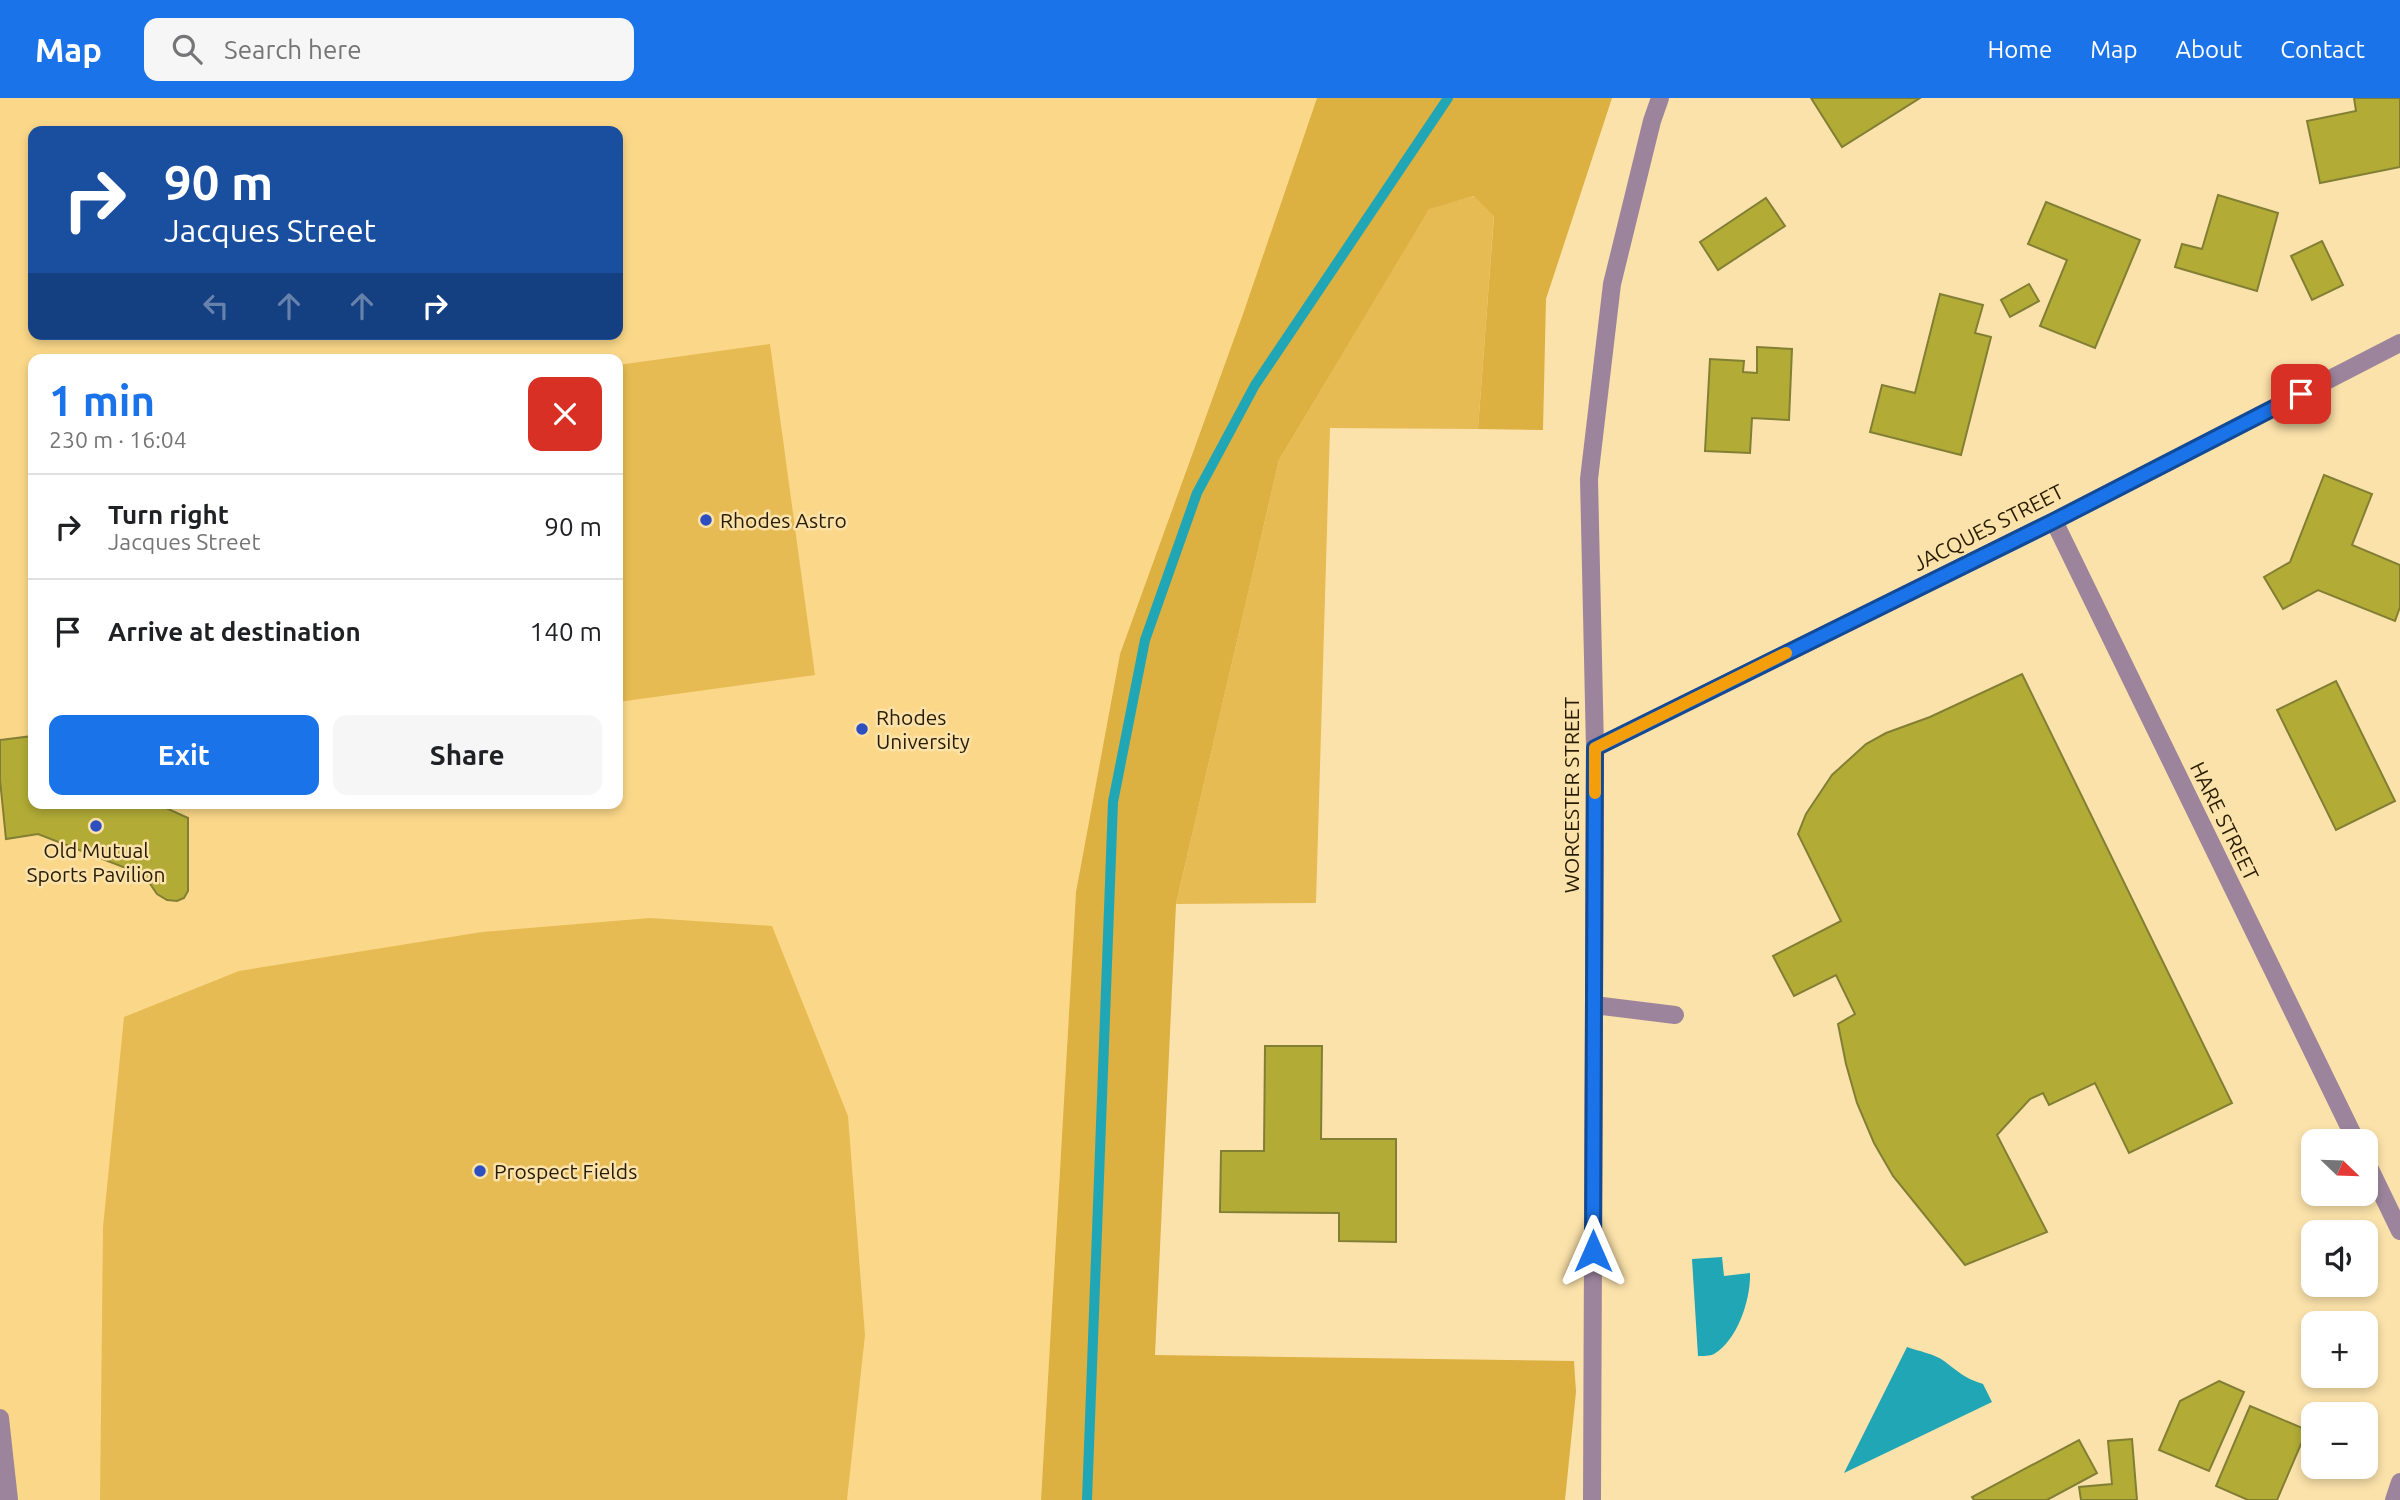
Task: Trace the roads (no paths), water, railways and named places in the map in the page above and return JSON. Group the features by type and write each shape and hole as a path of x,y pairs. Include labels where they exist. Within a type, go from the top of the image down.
{"street":[{"name":"WORCESTER STREET","path":"1591,1500 1595,748 1590,479 1612,284 1660,98"},
{"name":"JACQUES STREET","path":"1595,748 2054,521 2400,343"},
{"name":"HARE STREET","path":"2054,521 2350,1129"},
{"path":"1594,1005 1675,1016"},
{"path":"2378,1186 2400,1231"},
{"path":"0,1418 9,1500"},
{"path":"2394,1500 2400,1482"}],"water":[{"path":"1722,1257 1724,1276 1750,1273 1748,1294 1741,1318 1730,1339 1712,1355 1698,1356 1692,1259"},
{"path":"1907,1347 1936,1356 1966,1377 1983,1384 1992,1402 1844,1473"}],"waterway":[{"path":"1087,1500 1113,802 1145,640 1197,493 1255,385 1448,98"}],"place":[{"name":"Rhodes Astro","path":"706,520"},
{"name":"Rhodes University","path":"862,729"},
{"name":"Old Mutual Sports Pavilion","path":"96,826"},
{"name":"Prospect Fields","path":"480,1171"}]}
